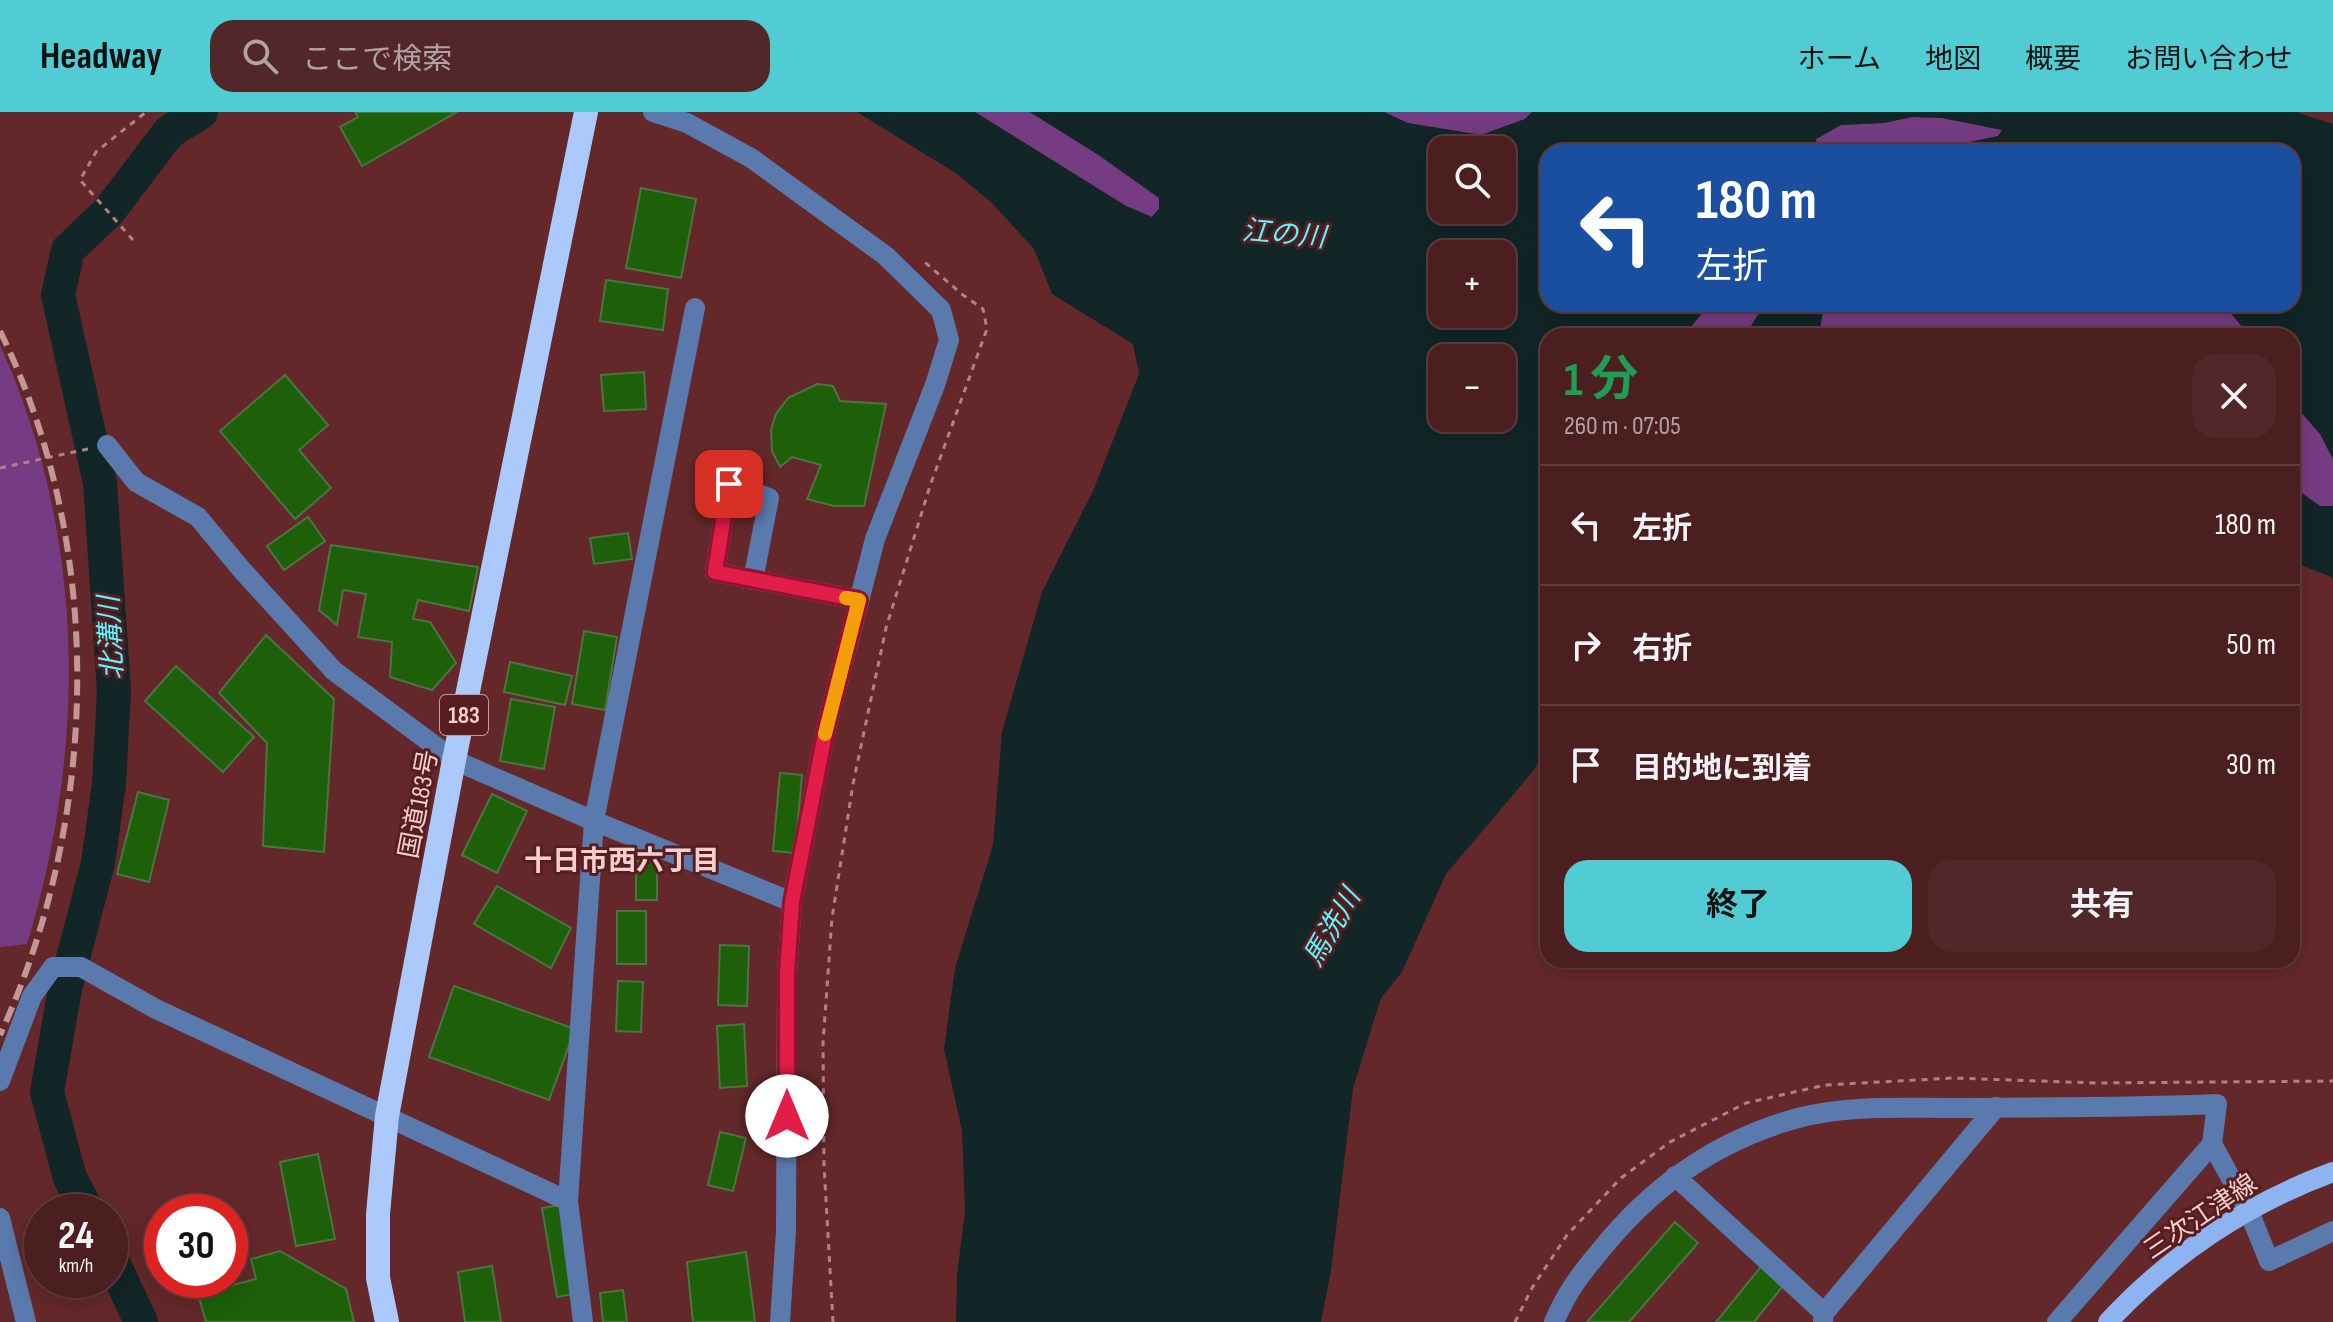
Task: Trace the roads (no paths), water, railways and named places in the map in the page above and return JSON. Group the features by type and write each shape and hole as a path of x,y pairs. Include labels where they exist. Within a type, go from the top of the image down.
{"highway":[{"name":"国道183号","path":"387,1322 378,1278 378,1214 387,1116 454,760 586,112"}],"main road":[{"name":"三次江津線","path":"2108,1322 2180,1256 2248,1209 2290,1187 2333,1172"}],"street":[{"path":"653,112 687,123 751,158 886,256 941,310 949,340 935,385 875,539 826,729 792,902 787,973 786,1231 780,1322"},
{"path":"583,1322 568,1201 594,821 695,308"},
{"path":"107,445 136,482 198,517 334,671 454,760 792,902"},
{"path":"753,580 769,498 729,484 715,572 753,580 859,600"},
{"path":"0,1081 32,996 53,967 81,967 156,1009 568,1201"},
{"path":"1554,1322 1566,1292 1627,1216 1675,1176 1735,1141 1799,1118 1865,1109 2138,1108 2217,1104 2212,1144 2057,1322"},
{"path":"1675,1176 1823,1317 1996,1107"},
{"path":"2212,1144 2248,1209 2269,1261 2333,1231"},
{"path":"0,1218 26,1322"}],"water":[{"path":"857,112 975,112 1126,206 1152,217 1159,209 1159,198 1030,112 1384,112 1408,123 1481,135 1525,119 1532,112 2296,112 2333,124 2333,459 2320,434 2300,411 2300,328 2243,328 2230,312 2300,312 2300,144 1960,144 1998,136 2002,130 1942,118 1913,117 1883,123 1841,125 1816,139 1816,144 1540,144 1540,312 1703,312 1691,328 1540,328 1540,759 1446,874 1402,972 1381,998 1353,1088 1331,1271 1321,1322 956,1322 957,1275 965,1211 962,1131 944,1049 955,968 993,845 1002,732 1042,592 1093,491 1139,374 1133,344 1052,294 1034,249 992,203 957,174"},
{"path":"1761,312 1823,312 1820,328 1750,328"},
{"path":"2300,492 2320,506 2333,506 2333,578 2300,564"}],"waterway":[{"name":"北溝川","path":"78,1194 70,1178 47,1092 65,989 98,863 109,784 114,691 100,483 58,295 68,250 109,211 169,132 201,112"},
{"name":"北溝川","path":"128,1294 141,1322"}],"railway":[{"path":"0,331 35,414 59,502 73,591 77,683 72,774 57,864 33,951 0,1035"}],"district":[{"name":"十日市西六丁目","path":"622,860"}],"water label":[{"name":"江の川","path":"1284,233"},
{"name":"馬洗川","path":"1331,927"}]}
